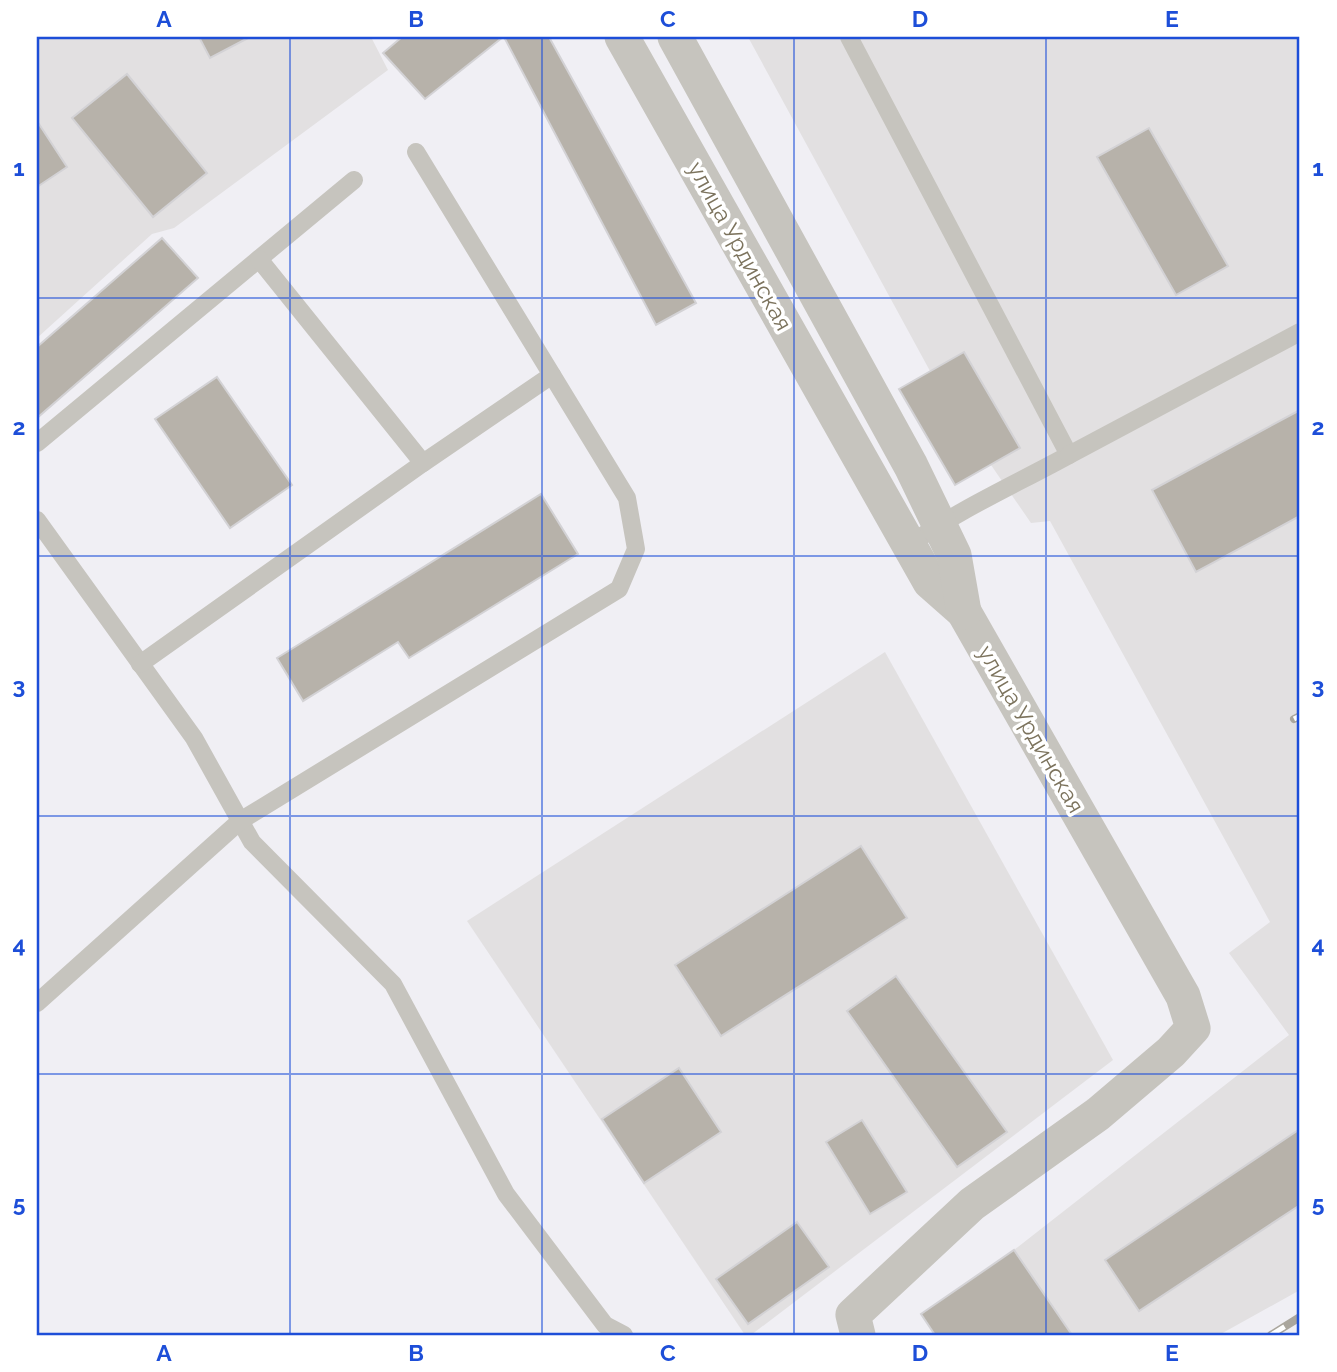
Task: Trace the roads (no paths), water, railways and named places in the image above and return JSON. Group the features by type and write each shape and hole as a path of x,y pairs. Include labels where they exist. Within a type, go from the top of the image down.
{"street":[{"name":"улица Урдинская","path":"622,37 930,582 964,612 1183,996 1193,1028 1171,1052 1098,1114 972,1204 853,1315 858,1335"},
{"path":"676,37 911,466 954,555 964,612"}],"lane":[{"path":"849,37 1069,455"},
{"path":"37,1003 240,821 620,589 636,549 627,498 416,152"},
{"path":"37,443 354,180"},
{"path":"259,259 423,463"},
{"path":"909,545 938,524 1300,332"},
{"path":"140,664 552,374"},
{"path":"37,520 194,738 252,842 393,984 506,1194 605,1325 624,1335"}],"railway":[{"path":"1294,719 1300,716"},
{"path":"1271,1335 1300,1317"}]}
